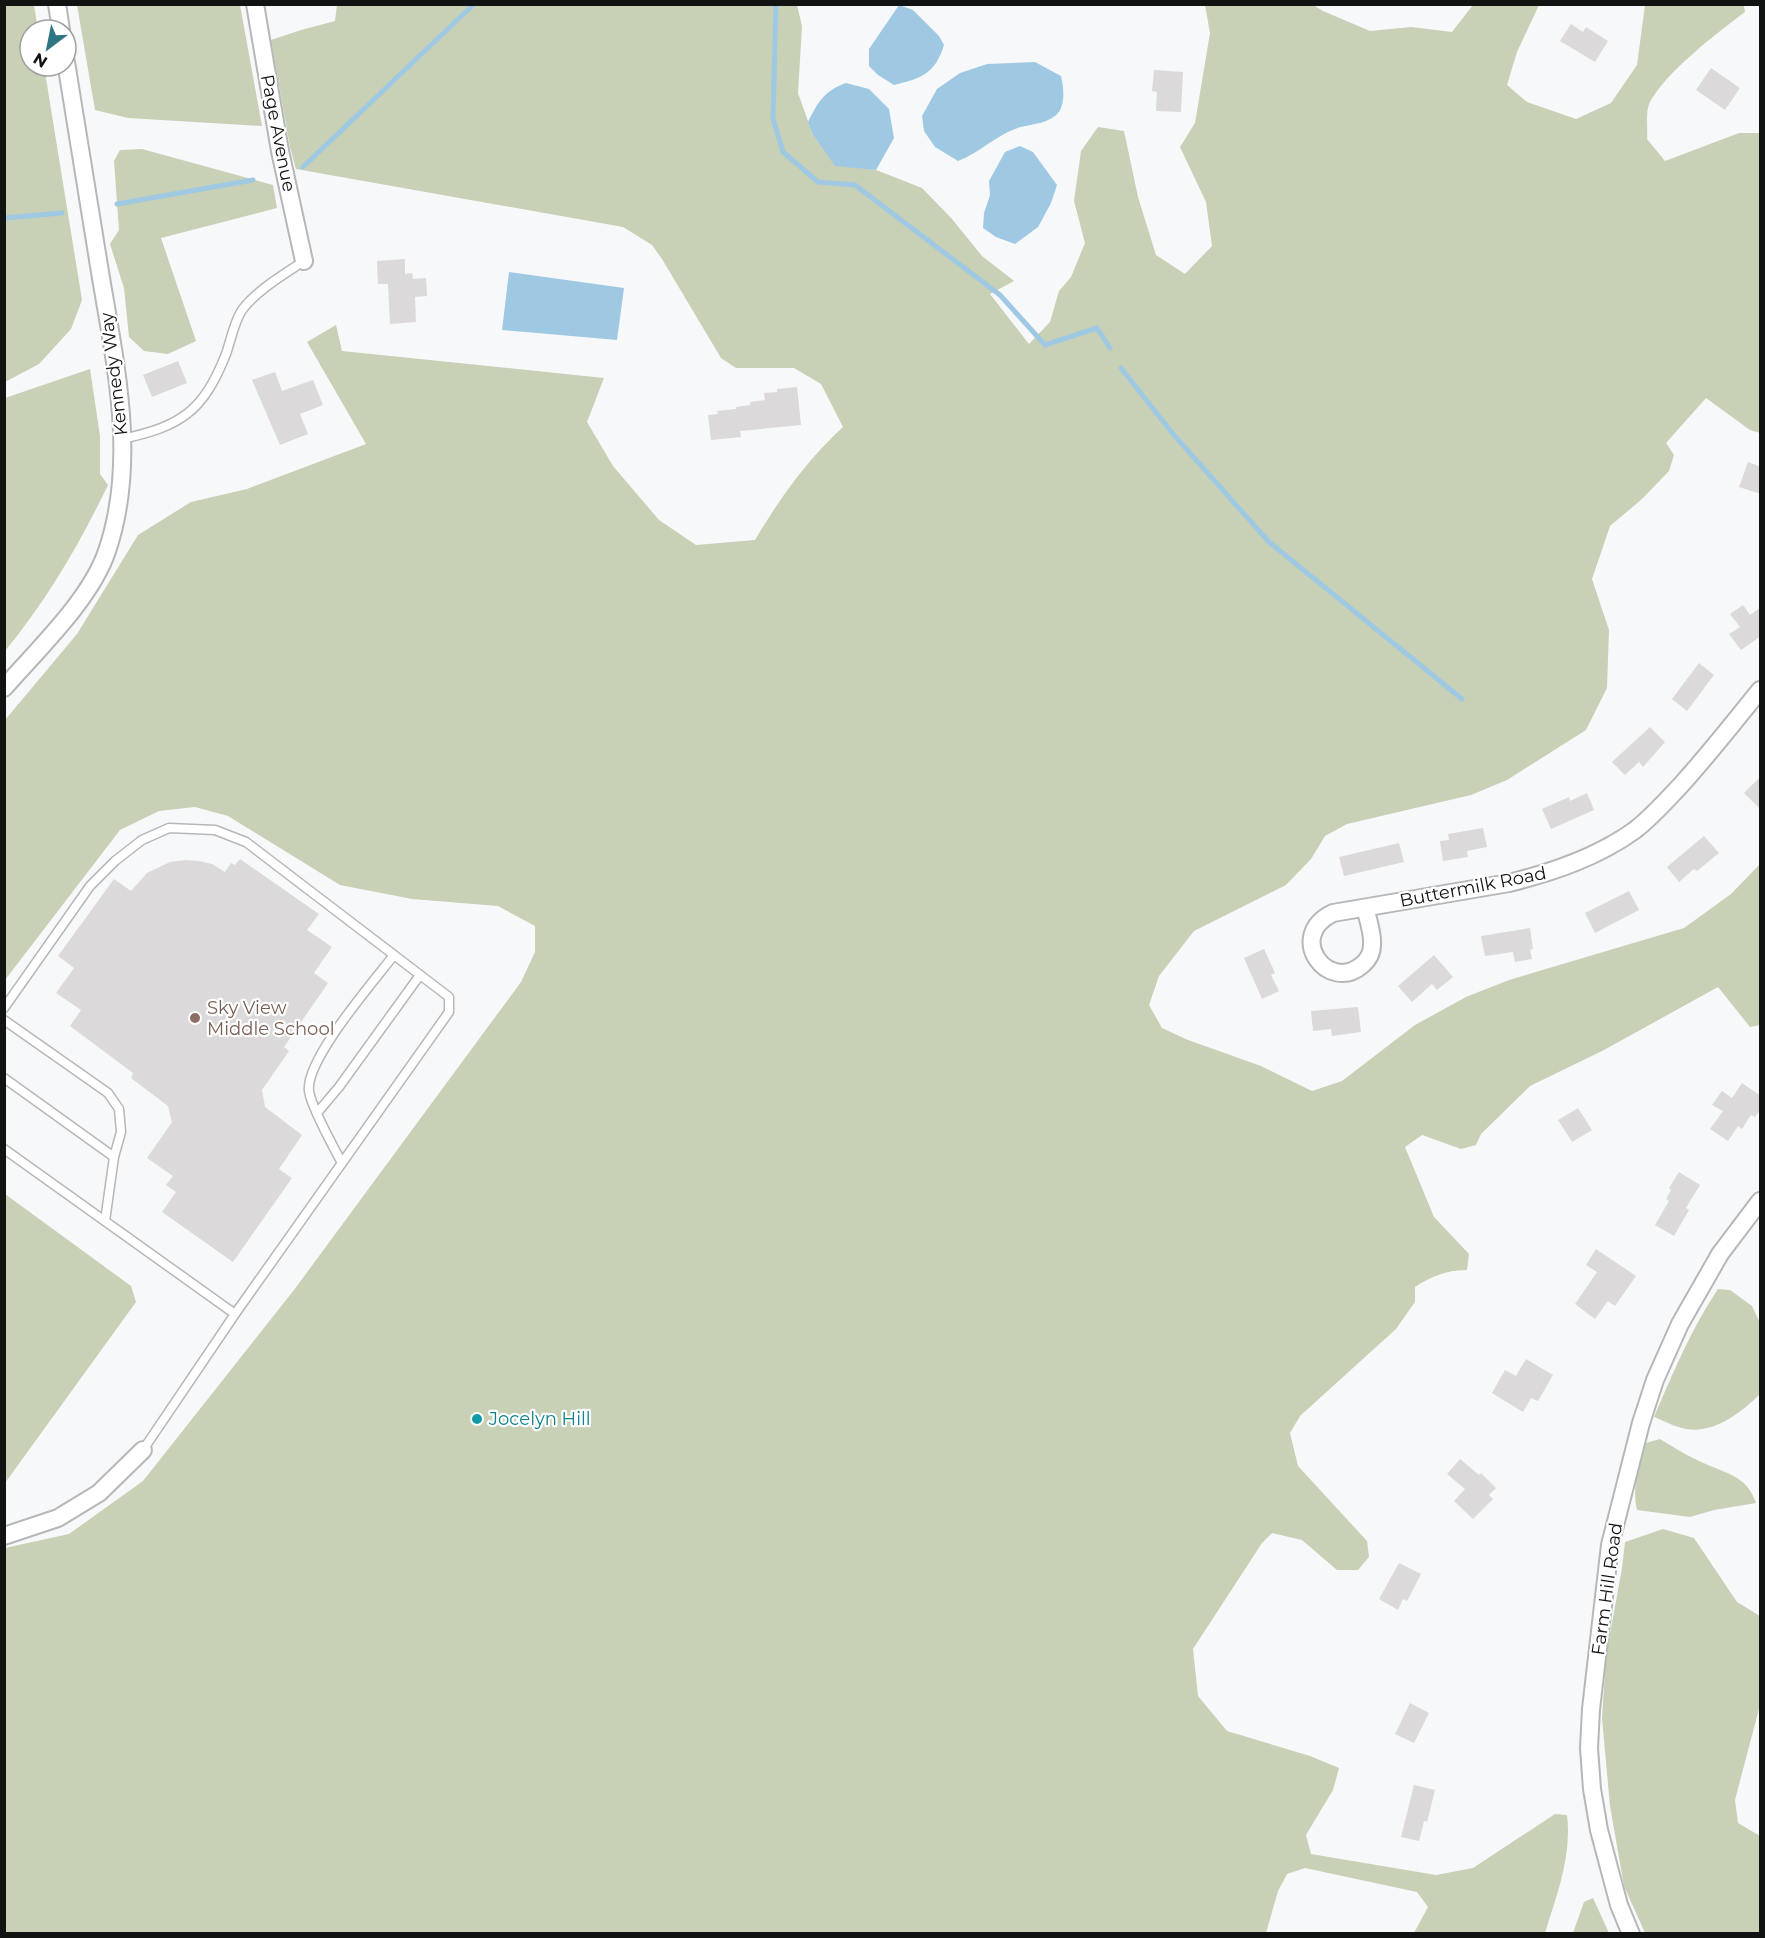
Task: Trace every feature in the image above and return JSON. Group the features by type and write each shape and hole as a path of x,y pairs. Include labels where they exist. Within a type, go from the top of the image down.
{"street":[{"name":"Page Avenue","path":"255,4 280,151 304,261"},
{"name":"Kennedy Way","path":"4,688 82,598 107,552 121,495 122,440 119,386 69,78"},
{"name":"Buttermilk Road","path":"1365,908 1509,883 1564,867 1597,852 1634,831 1656,813 1761,690"},
{"name":"Farm Hill Road","path":"1631,1934 1619,1905 1599,1830 1592,1789 1589,1748 1591,1709 1610,1545 1641,1423 1655,1380 1680,1324 1720,1254 1761,1201"},
{"path":"4,1536 58,1518 99,1493 143,1450"}],"lane":[{"path":"122,440 156,432 177,422 203,399 218,374 242,311 257,295 304,261"},
{"path":"4,1008 90,886 115,861 142,840 170,828 215,830 246,842 449,997 449,1012 235,1314 143,1450"},
{"path":"342,1163 317,1113 309,1090 314,1068 334,1033 394,955"},
{"path":"317,1113 339,1087 420,975"},
{"path":"4,1020 108,1093 118,1109 121,1132 114,1157 105,1221"},
{"path":"4,1078 114,1157"},
{"path":"4,1149 235,1314"}],"green space":[{"path":"5,4 34,5 36,18 18,18 18,78 46,78 82,300 71,329 39,364 5,382"},
{"path":"1737,4 1744,6 1745,12 1693,54 1657,91 1648,106 1647,139 1665,161 1739,133 1760,133 1760,433 1750,430 1706,398 1666,443 1674,455 1669,471 1642,499 1610,526 1592,579 1609,630 1607,688 1586,730 1507,780 1471,795 1347,824 1325,836 1311,859 1286,885 1194,931 1159,976 1149,1005 1162,1028 1188,1040 1261,1066 1312,1091 1342,1081 1415,1025 1466,997 1509,980 1684,928 1731,894 1760,864 1760,1025 1750,1027 1718,987 1604,1050 1530,1086 1481,1134 1476,1145 1461,1149 1422,1135 1405,1147 1434,1217 1469,1254 1467,1270 1440,1274 1415,1287 1415,1302 1396,1329 1300,1416 1290,1433 1298,1466 1367,1541 1369,1557 1358,1570 1337,1570 1302,1540 1272,1533 1262,1543 1193,1649 1198,1696 1227,1731 1310,1756 1339,1768 1333,1790 1306,1835 1311,1854 1436,1875 1473,1868 1555,1814 1567,1815 1565,1860 1559,1889 1545,1933 1414,1933 1428,1907 1417,1892 1305,1868 1287,1874 1278,1891 1266,1933 5,1933 5,1548 69,1534 143,1481 294,1290 521,982 535,952 535,926 498,906 412,899 340,885 228,816 195,807 159,811 120,830 5,980 5,720 77,634 138,535 191,502 247,489 366,444 307,342 336,325 342,351 604,378 587,422 613,466 659,520 696,545 755,540 795,480 843,427 821,384 794,368 736,368 721,358 652,245 623,227 296,169 271,40 335,21 337,5 797,5 802,26 798,93 813,135 835,165 876,170 922,188 952,219 982,256 1014,281 990,294 1029,344 1050,322 1059,291 1071,277 1085,243 1074,201 1081,151 1098,127 1124,131 1138,197 1156,255 1185,274 1212,246 1206,202 1180,147 1195,123 1210,33 1205,5 1313,5 1370,31 1411,27 1452,32 1473,5 1539,5 1517,52 1507,85 1527,102 1576,119 1611,103 1637,65 1645,5"},
{"path":"77,5 240,5 262,126 128,118 95,110"},
{"path":"142,149 273,185 277,208 161,238 196,341 168,354 144,351 129,337 124,288 110,244 119,230 114,161 120,150"},
{"path":"90,369 100,436 100,474 108,485 61,571 35,612 5,651 5,398"},
{"path":"5,1194 131,1286 136,1302 5,1483"},
{"path":"1718,1289 1730,1290 1752,1306 1760,1323 1760,1394 1745,1408 1717,1425 1696,1430 1686,1429 1654,1417 1691,1335"},
{"path":"1660,1439 1692,1458 1740,1480 1752,1493 1756,1503 1714,1510 1690,1517 1637,1510 1636,1485 1643,1451 1646,1443"},
{"path":"1663,1529 1694,1538 1737,1602 1760,1616 1760,1705 1735,1800 1738,1823 1760,1836 1760,1933 1645,1933 1624,1886 1610,1806 1602,1718 1606,1656 1625,1542"},
{"path":"1593,1898 1609,1933 1573,1933 1584,1902"}],"water":[{"path":"899,5 913,10 939,36 944,45 932,69 920,77 894,85 869,66 869,49"},
{"path":"1035,62 1061,76 1063,103 1055,116 1046,121 1007,132 958,161 935,147 924,131 922,116 937,89 960,73 987,64"},
{"path":"846,83 869,89 889,109 894,138 876,170 835,166 813,135 808,122 822,98"},
{"path":"1020,146 1033,152 1057,185 1051,203 1038,227 1015,244 996,237 983,228 984,213 990,195 989,181 1005,152"},
{"path":"509,272 624,288 617,340 502,330"}],"building":[{"path":"1571,24 1583,32 1586,27 1608,41 1595,62 1560,41"},
{"path":"1711,68 1740,88 1725,110 1696,90"},
{"path":"1154,70 1183,72 1181,112 1156,111 1157,92 1152,91"},
{"path":"405,259 405,274 412,273 413,279 426,278 427,296 415,297 416,322 390,324 388,284 378,284 377,261"},
{"path":"178,361 187,383 152,397 143,375"},
{"path":"275,372 282,391 313,380 323,405 300,414 308,434 280,445 252,380"},
{"path":"797,387 801,425 740,431 741,437 711,440 708,415 718,414 717,411 750,405 750,402 765,400 764,393"},
{"path":"1748,462 1761,467 1761,494 1739,487"},
{"path":"1743,605 1750,615 1761,607 1761,636 1741,650 1729,634 1740,627 1730,614"},
{"path":"1699,663 1714,675 1687,711 1672,699"},
{"path":"1650,727 1665,742 1643,767 1639,762 1625,775 1612,762"},
{"path":"1761,776 1761,810 1744,793"},
{"path":"1587,793 1594,810 1551,829 1542,809 1569,797 1570,801"},
{"path":"1483,828 1487,847 1467,851 1468,857 1443,861 1440,841 1449,840 1448,834"},
{"path":"1704,836 1719,853 1679,882 1667,867"},
{"path":"1399,843 1404,862 1344,876 1339,857"},
{"path":"240,859 319,914 307,930 332,947 314,973 328,983 284,1047 289,1051 262,1090 265,1107 302,1135 279,1169 292,1178 233,1262 162,1212 176,1192 166,1185 173,1176 147,1158 172,1122 168,1106 131,1078 133,1073 70,1026 81,1010 56,993 74,968 58,956 114,879 131,891 147,873 170,862 199,861 212,864 225,872 231,863 235,865"},
{"path":"1629,891 1639,910 1595,933 1585,913"},
{"path":"1530,928 1532,959 1515,962 1513,952 1485,956 1481,936"},
{"path":"1264,949 1275,973 1271,975 1279,991 1262,999 1244,958"},
{"path":"1434,955 1453,977 1437,990 1432,984 1412,1002 1398,986"},
{"path":"1358,1007 1361,1032 1332,1036 1331,1029 1313,1031 1311,1011"},
{"path":"1742,1083 1761,1096 1761,1109 1755,1117 1751,1115 1742,1129 1738,1126 1728,1141 1710,1129 1723,1111 1712,1105 1722,1091 1732,1098"},
{"path":"1578,1108 1592,1130 1572,1142 1558,1120"},
{"path":"1679,1172 1700,1185 1686,1208 1689,1210 1674,1236 1655,1225 1669,1201 1666,1199 1671,1190 1669,1188"},
{"path":"1596,1249 1636,1276 1615,1306 1608,1301 1595,1319 1575,1304 1597,1272 1586,1265"},
{"path":"1526,1359 1553,1375 1538,1401 1531,1398 1523,1412 1492,1393 1505,1370 1516,1376"},
{"path":"1460,1459 1479,1475 1481,1473 1496,1488 1489,1495 1493,1499 1473,1519 1454,1501 1465,1489 1447,1474"},
{"path":"1399,1563 1421,1574 1407,1601 1403,1599 1398,1610 1379,1599"},
{"path":"1410,1703 1429,1713 1414,1743 1395,1734"},
{"path":"1414,1785 1435,1790 1427,1822 1424,1821 1419,1841 1401,1837"}],"waterway":[{"path":"303,167 474,4"},
{"path":"776,4 773,118 783,152 818,182 855,185 1000,295 1045,345 1097,328 1110,348"},
{"path":"117,204 253,180"},
{"path":"4,218 62,213"},
{"path":"1121,368 1173,434 1269,542 1462,699"}],"place":[{"name":"Sky View Middle School","path":"195,1018"},
{"name":"Jocelyn Hill","path":"477,1419"}]}
